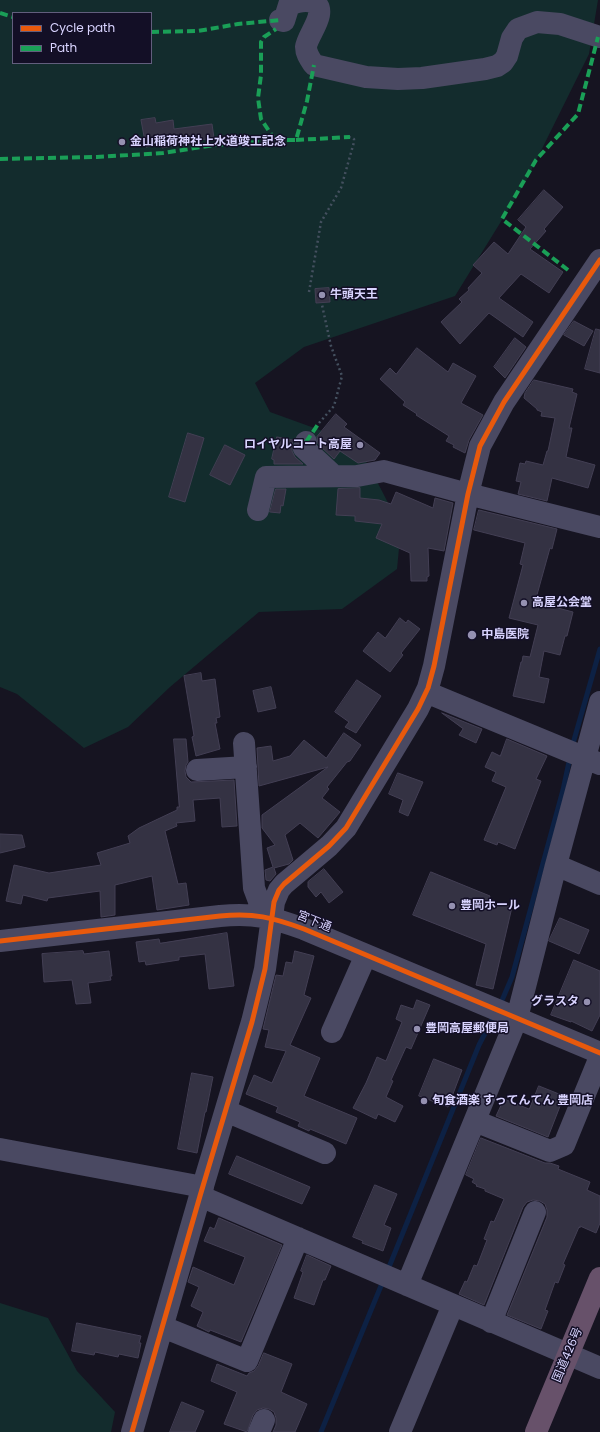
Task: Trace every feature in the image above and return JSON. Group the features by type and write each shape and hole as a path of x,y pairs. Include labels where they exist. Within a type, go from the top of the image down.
{"highway":[{"name":"国道426号","path":"536,1432 600,1278"}],"street":[{"path":"280,23 289,5 303,0 313,1 318,6 320,14 306,48 308,56 314,65 366,77 398,79 422,78 497,66 503,62 507,56 512,38 518,29 537,22 560,24 600,37"},
{"path":"132,1432 260,993 276,896 284,884 338,837 354,817 414,718 426,692 434,666 468,494 480,446 504,402 600,260"},
{"path":"306,442 304,448 333,475"},
{"path":"258,510 266,477 333,475 357,476 384,471 600,527"},
{"path":"426,692 589,760"},
{"path":"401,1283 475,1121 512,1016 589,760 600,702"},
{"path":"244,743 254,888 260,904 272,918"},
{"path":"197,770 246,767"},
{"path":"556,866 600,884"},
{"name":"宮下通","path":"0,941 220,916 252,914 272,918 304,929 600,1053"},
{"path":"332,1032 366,955"},
{"path":"475,1121 550,1151 564,1145 600,1057"},
{"path":"226,1111 325,1153"},
{"path":"0,1149 201,1192 298,1238 375,1272 600,1368"},
{"path":"491,1322 535,1212"},
{"path":"163,1327 247,1361 298,1238"},
{"path":"400,1432 454,1306"}],"path":[{"path":"308,292 321,222 341,188 354,142 354,139 350,137"},
{"path":"319,423 334,406 342,376 331,346 322,305"}],"green space":[{"path":"0,0 598,0 589,54 526,181 455,296 304,347 255,383 270,412 342,438 368,464 401,528 397,569 342,609 259,612 170,687 128,727 84,748 17,694 0,687"},
{"path":"0,1303 48,1318 77,1371 115,1412 111,1432 0,1432"}],"building":[{"path":"155,118 156,123 173,120 174,129 212,124 214,138 176,143 177,145 162,148 161,144 146,147 141,120"},
{"path":"544,190 563,207 544,229 546,231 530,249 563,272 549,293 521,274 499,298 533,322 523,337 489,313 460,344 441,322 462,302 459,299 469,290 468,288 482,273 473,265 494,242 508,254 526,227 518,220"},
{"path":"329,288 330,302 316,303 315,289"},
{"path":"574,321 593,331 584,346 564,335"},
{"path":"596,329 600,330 600,373 585,369"},
{"path":"515,338 526,347 505,378 494,367"},
{"path":"417,348 448,372 453,363 476,376 461,403 483,415 469,440 465,453 453,447 454,445 446,441 449,436 403,405 405,402 380,379 390,368 396,374"},
{"path":"534,380 573,389 572,392 577,394 569,428 572,428 566,457 595,465 588,488 552,478 547,501 518,494 521,482 516,481 520,463 525,464 526,461 543,465 548,451 555,418 541,416 542,412 537,410 524,398 525,393"},
{"path":"336,414 347,424 344,427 380,453 375,460 358,463 340,451 334,459 318,444 317,437"},
{"path":"188,433 204,438 185,502 169,497"},
{"path":"277,437 293,440 292,451 295,457 303,464 274,464 274,460 272,459"},
{"path":"225,445 245,455 230,485 210,475"},
{"path":"360,488 360,498 379,500 391,504 396,492 433,508 435,498 453,503 444,551 428,548 429,576 427,577 427,581 411,581 410,553 376,538 382,524 355,521 355,516 336,515 338,489"},
{"path":"276,489 286,489 283,506 281,505 280,513 270,512"},
{"path":"479,510 557,529 552,549 550,548 535,602 573,612 567,636 565,636 560,655 544,651 539,677 549,679 544,703 513,696 523,656 530,657 538,625 509,618 523,565 520,564 525,543 474,530"},
{"path":"400,618 406,623 408,620 420,629 401,653 403,655 390,672 363,651 378,632 385,638"},
{"path":"201,673 202,681 215,679 220,717 216,718 217,723 215,723 220,749 196,756 184,676"},
{"path":"357,680 381,696 356,733 345,727 349,722 335,712"},
{"path":"271,687 276,708 258,712 253,691"},
{"path":"442,713 482,729 476,743 459,735 463,729"},
{"path":"344,733 361,745 350,761 347,762 327,787 329,789 322,798 340,812 318,838 300,823 285,835 293,860 289,864 274,868 276,874 270,881 266,880 265,870 273,867 267,848 275,845 262,828 262,815 328,767 259,786 257,748 271,746 273,761 290,756 304,740 326,758"},
{"path":"174,739 186,739 188,762 185,771 186,777 191,782 234,780 237,826 222,827 220,798 193,800 195,821 176,823 177,826 165,831 178,884 186,883 189,905 157,910 152,876 115,885 115,915 101,917 100,891 48,898 47,901 23,895 21,904 6,901 14,865 49,873 101,865 97,853 130,843 128,836 139,828 177,810 177,807 179,807"},
{"path":"507,739 547,756 536,779 541,781 515,849 498,842 497,845 484,840 506,787 492,781 496,772 485,767 492,752 500,756"},
{"path":"398,773 423,782 408,816 399,812 403,800 389,794"},
{"path":"0,834 22,835 25,847 0,853"},
{"path":"324,869 343,892 329,903 321,892 316,897 308,887 308,882"},
{"name":"豊岡ホール","path":"431,872 490,896 488,901 512,907 493,989 476,985 486,944 413,915"},
{"path":"560,918 589,930 579,954 549,941"},
{"path":"227,933 234,986 209,989 205,954 179,957 179,960 146,965 145,961 139,962 136,942 159,939 160,943"},
{"path":"83,951 84,954 109,951 112,976 110,976 111,980 88,983 91,1003 76,1004 72,980 44,982 42,954"},
{"path":"295,951 314,956 304,995 311,998 290,1045 320,1058 304,1096 357,1118 346,1144 310,1129 309,1131 298,1126 300,1122 276,1112 278,1107 246,1094 254,1075 272,1083 286,1051 265,1047 269,1030 263,1029 276,975 283,976 286,962 292,963"},
{"path":"574,960 600,971 600,1015 592,1031 571,1021 551,1015"},
{"path":"417,1000 430,1005 411,1049 406,1047 391,1080 393,1081 386,1097 403,1106 395,1122 378,1114 376,1119 353,1108 377,1057 386,1061 402,1022 396,1019 401,1005 413,1009"},
{"path":"434,1059 462,1070 448,1107 419,1096"},
{"path":"192,1073 213,1077 197,1153 178,1149"},
{"path":"539,1086 564,1096 548,1137 496,1116 504,1099 529,1109"},
{"path":"481,1138 545,1163 559,1166 558,1169 590,1182 587,1190 600,1196 600,1223 596,1233 580,1226 580,1228 579,1227 563,1264 565,1265 558,1283 555,1282 545,1310 548,1311 541,1329 507,1315 547,1217 545,1204 540,1201 533,1200 527,1202 523,1207 484,1305 459,1294 465,1281 467,1282 474,1265 477,1266 487,1240 484,1239 491,1221 494,1222 504,1199 476,1186 477,1185 472,1182 474,1179 466,1175"},
{"path":"237,1156 310,1187 302,1204 229,1174"},
{"path":"375,1185 397,1194 384,1225 391,1228 383,1251 362,1243 363,1241 353,1237"},
{"path":"219,1218 282,1245 241,1342 210,1330 209,1332 197,1326 203,1312 191,1306 199,1287 188,1282 193,1267 234,1285 245,1257 204,1241 210,1227 214,1229"},
{"path":"307,1255 331,1266 325,1280 323,1280 314,1305 294,1298"},
{"path":"77,1323 141,1336 138,1358 119,1354 118,1357 95,1352 94,1355 72,1351"},
{"path":"264,1353 292,1364 281,1392 307,1404 295,1432 273,1432 276,1425 274,1412 263,1408 257,1410 253,1415 247,1432 224,1424 237,1392 211,1381 217,1364 247,1376 258,1366"},
{"path":"182,1402 204,1411 195,1432 170,1432"}],"waterway":[{"path":"572,747 600,649"},
{"path":"500,1005 512,977 563,790 570,757"},
{"path":"387,1272 479,1045 495,1014"},
{"path":"321,1432 383,1281"}],"marked path":[{"path":"0,13 12,17"},
{"path":"152,32 198,31 238,24 280,20"},
{"path":"275,140 261,119 258,98 261,75 261,42 264,37 276,29"},
{"path":"568,270 502,219 536,160 578,114 598,37"},
{"path":"0,159 97,157 163,153 215,145 275,140 296,140 307,101 314,65"},
{"path":"296,140 350,137"},
{"path":"306,442 319,423"}],"cycle path":[{"path":"132,1432 252,1022 265,969 274,902 279,890 284,884 329,846 346,828 418,709 428,688 434,666 468,494 480,446 504,402 600,260"},
{"path":"0,941 220,916 243,915 263,917 282,921 304,929 600,1053"}],"place":[{"name":"金山稲荷神社上水道竣工記念","path":"122,142"},
{"name":"牛頭天王","path":"322,295"},
{"name":"ロイヤルコート高屋","path":"360,445"},
{"name":"高屋公会堂","path":"524,603"},
{"name":"中島医院","path":"472,635"},
{"name":"豊岡ホール","path":"452,906"},
{"name":"グラスタ","path":"587,1002"},
{"name":"豊岡高屋郵便局","path":"417,1029"},
{"name":"旬食酒楽 すってんてん 豊岡店","path":"424,1101"}]}
